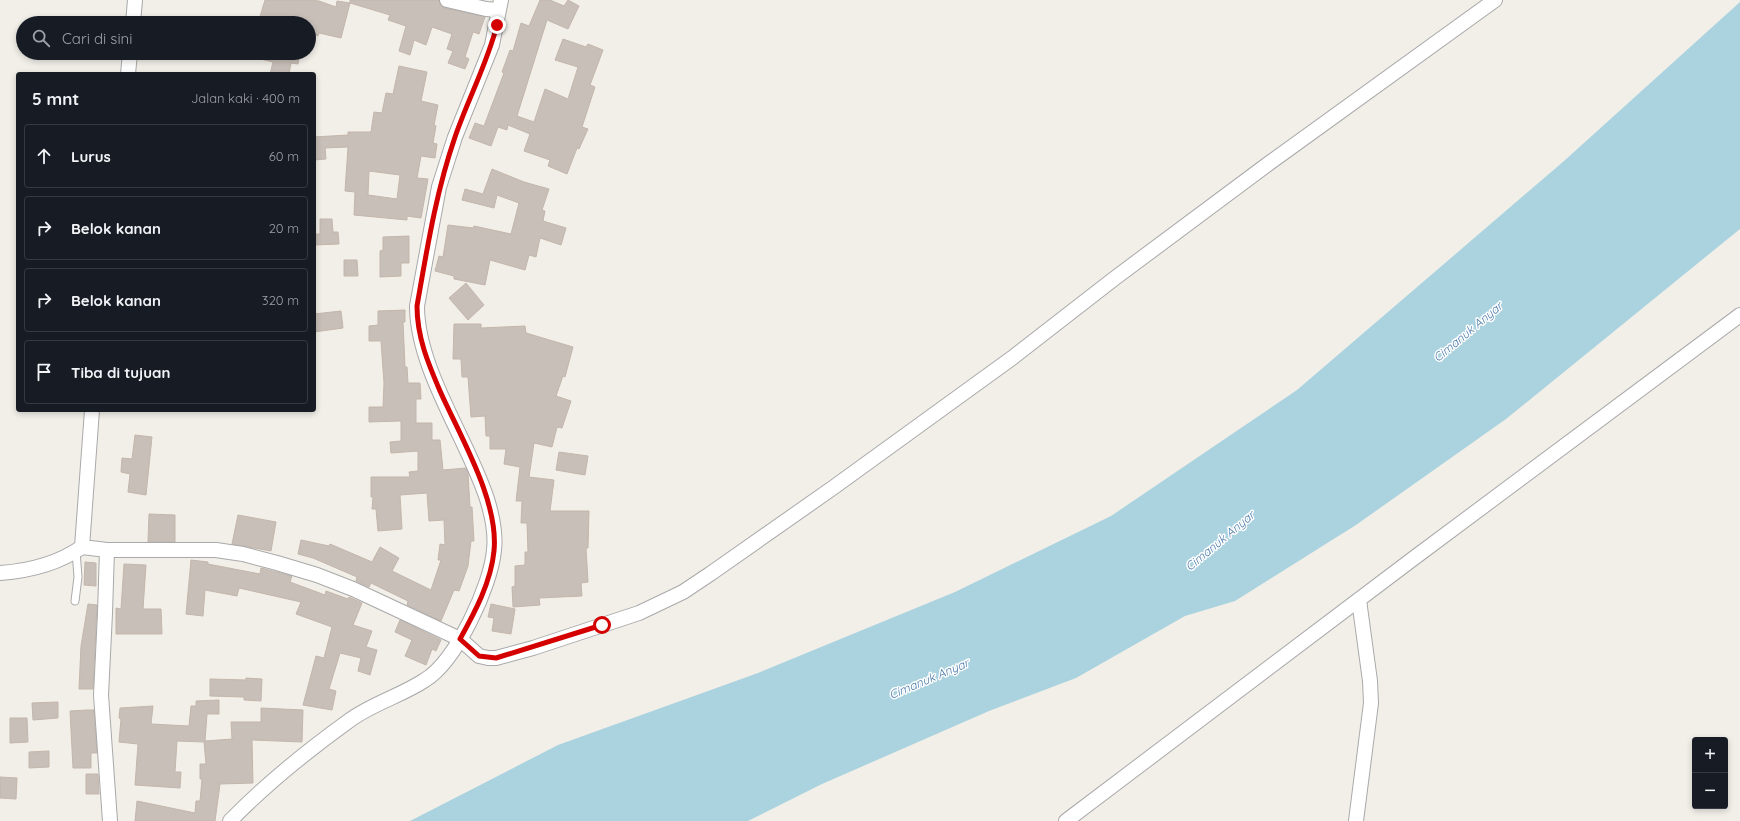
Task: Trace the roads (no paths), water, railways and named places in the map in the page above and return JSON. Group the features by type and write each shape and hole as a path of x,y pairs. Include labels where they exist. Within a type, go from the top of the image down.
{"street":[{"path":"134,16 135,0"},
{"path":"230,821 270,782 351,719 381,701 426,680 447,659 460,639 474,612 491,569 494,551 493,519 473,462 425,354 417,322 417,306 439,188 455,137 492,45 497,25 499,5 486,9 447,0"},
{"path":"0,573 38,567 79,549 216,550 255,557 317,575 346,586 460,639 479,656 496,658 639,613 683,592 766,536 1012,358 1224,196 1318,129 1368,90 1448,36 1495,0"},
{"path":"128,72 129,60"},
{"path":"1066,821 1740,315"},
{"path":"79,549 92,412"},
{"path":"107,550 106,612 101,695 110,821"},
{"path":"1356,821 1371,698 1359,600"}],"lane":[{"path":"75,601 79,549"}],"water":[{"name":"Cimanuk Anyar","path":"1740,2 1740,229 1506,419 1356,525 1235,601 1185,616 1076,678 989,711 822,784 748,821 410,821 558,745 758,673 955,592 1111,516 1297,390 1564,161"}]}
